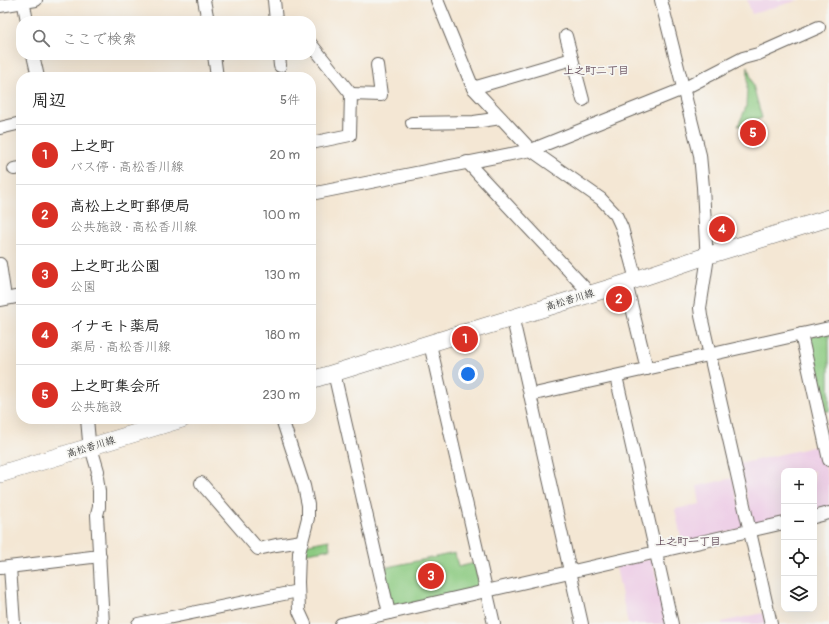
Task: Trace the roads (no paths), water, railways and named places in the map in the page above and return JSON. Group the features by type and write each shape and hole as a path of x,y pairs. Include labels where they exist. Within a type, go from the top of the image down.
{"main road":[{"name":"高松香川線","path":"316,378 829,218"},
{"name":"高松香川線","path":"0,474 166,424"}],"street":[{"path":"0,6 36,0"},
{"path":"204,0 207,16"},
{"path":"274,0 276,16"},
{"path":"437,0 473,88 531,150 601,198 616,215 622,228 647,369"},
{"path":"661,0 700,155 707,266 700,308 701,316 771,624"},
{"path":"23,1 26,16"},
{"path":"316,193 531,150 683,89 742,58 758,54 819,27"},
{"path":"566,36 583,100"},
{"path":"316,50 350,94 350,135 316,142"},
{"path":"473,88 572,59"},
{"path":"34,60 37,72"},
{"path":"215,60 216,72"},
{"path":"350,94 381,95 377,65"},
{"path":"412,122 474,122 501,118"},
{"path":"0,128 16,125"},
{"path":"467,162 589,294"},
{"path":"0,264 4,291 1,299 16,297"},
{"path":"510,318 514,324 582,624"},
{"path":"530,395 829,328"},
{"path":"801,334 829,460"},
{"path":"430,344 494,624"},
{"path":"334,373 389,613"},
{"path":"616,376 672,624"},
{"path":"88,424 90,447 98,471 99,507 97,515 103,624"},
{"path":"284,424 304,486 308,505 308,518 299,553 298,591 299,611 305,624"},
{"path":"201,483 207,498 252,535 258,549 302,541"},
{"path":"817,516 829,513"},
{"path":"341,624 781,524"},
{"path":"14,624 5,567 100,556"},
{"path":"138,624 298,591"}],"place":[{"name":"上之町集会所","path":"753,133"},
{"name":"イナモト薬局","path":"722,229"},
{"name":"高松上之町郵便局","path":"619,299"},
{"name":"上之町","path":"465,339"},
{"name":"上之町北公園","path":"431,576"}],"district":[{"name":"上之町二丁目","path":"596,70"},
{"name":"上之町一丁目","path":"688,541"}]}
